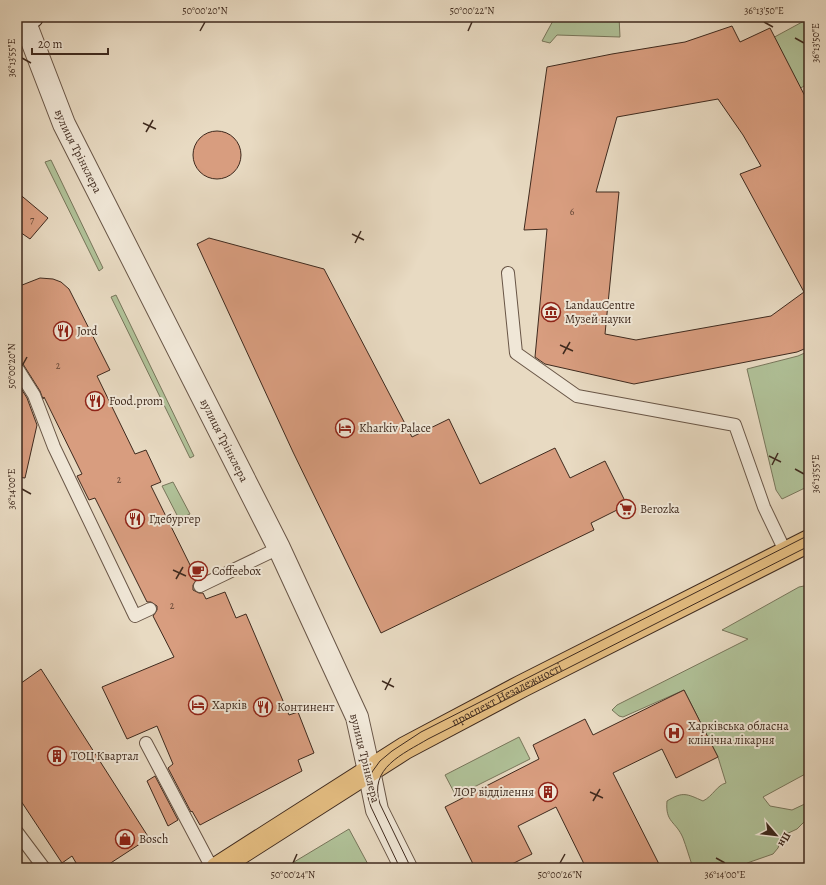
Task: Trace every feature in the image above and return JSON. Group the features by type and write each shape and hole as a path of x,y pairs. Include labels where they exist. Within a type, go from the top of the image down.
{"main road":[{"name":"проспект Незалежності","path":"217,868 405,748 522,686 809,541"}],"street":[{"name":"вулиця Трінклера","path":"24,20 64,124 279,548 358,717 378,810 406,868"}],"lane":[{"path":"508,273 516,353 577,396 735,425 764,507 786,553"},
{"path":"17,368 34,395 54,447 134,616 150,608"},
{"path":"200,586 279,548"},
{"path":"146,743 212,868"},
{"path":"17,832 44,868"}],"green space":[{"path":"555,17 619,17 620,37 557,35 550,43 542,41"},
{"path":"804,21 809,26 809,83 799,89 769,40"},
{"path":"51,160 103,268 99,271 45,162"},
{"path":"116,295 194,456 190,458 111,297"},
{"path":"809,351 809,486 782,499 776,490 747,369 798,356"},
{"path":"173,482 190,514 179,519 162,486"},
{"path":"809,585 809,772 763,797 770,806 792,810 809,802 809,816 805,818 806,820 797,829 782,836 778,848 773,854 736,868 691,868 692,865 683,838 669,818 667,801 677,796 689,795 703,801 720,786 726,783 718,757 684,690 623,717 619,716 612,710 617,705 748,639 722,630 799,587"},
{"path":"519,737 530,759 456,796 445,775"},
{"path":"349,829 370,868 284,868"}],"building":[{"path":"732,26 740,42 770,28 809,104 809,347 797,352 634,384 545,364 535,357 547,229 524,230 547,67 612,54 685,42","holes":["718,99 743,135 761,166 740,174 804,292 771,316 636,340 605,334 619,192 596,192 617,117"]},
{"path":"217,131 226,133 234,138 239,146 241,155 239,164 234,172 226,177 217,179 208,177 200,172 195,164 193,155 195,146 200,138 208,133"},
{"path":"17,192 48,218 30,239 17,230"},
{"name":"Kharkiv Palace","path":"209,238 324,269 412,437 449,419 480,484 555,448 570,478 605,461 627,505 591,523 594,530 381,633 293,452 197,244"},
{"path":"40,278 53,279 61,282 69,289 110,370 97,376 135,454 146,450 161,482 151,486 197,579 193,585 193,590 203,593 206,599 225,592 236,618 246,614 289,715 298,712 314,753 298,760 302,771 200,825 192,811 191,812 168,768 173,764 157,726 127,739 102,687 174,657 153,616 157,610 157,606 151,602 147,602 95,498 89,500 77,476 82,474 44,397 43,399 40,391 23,364 17,361 17,287"},
{"path":"17,382 27,398 37,425 25,478 17,477"},
{"name":"ТОЦ Квартал","path":"41,669 149,838 103,868 79,868 72,856 62,863 17,795 17,686"},
{"name":"ЛОР відділення","path":"684,690 718,757 676,778 662,749 613,773 661,868 586,868 556,807 518,826 532,854 504,868 475,868 445,807 539,759 533,745 585,719 593,735"},
{"path":"155,776 178,820 168,826 147,781"}],"tram line":[{"path":"400,868 371,807 367,794 368,784 372,772 380,761 392,751 421,732 809,535"},
{"path":"411,868 380,804 378,791 379,781 383,772 390,764 408,750 428,739 809,546"}],"place":[{"name":"LandauCentre Музей науки","path":"551,312"},
{"name":"Jord","path":"63,331"},
{"name":"Food.prom","path":"95,401"},
{"name":"Kharkiv Palace","path":"345,428"},
{"name":"Berozka","path":"626,509"},
{"name":"Гдебургер","path":"135,519"},
{"name":"Coffeebox","path":"198,571"},
{"name":"Харків","path":"198,705"},
{"name":"Континент","path":"263,707"},
{"name":"Харківська обласна клінічна лікарня","path":"674,733"},
{"name":"ТОЦ Квартал","path":"57,756"},
{"name":"ЛОР відділення","path":"548,792"},
{"name":"Bosch","path":"125,839"}]}
